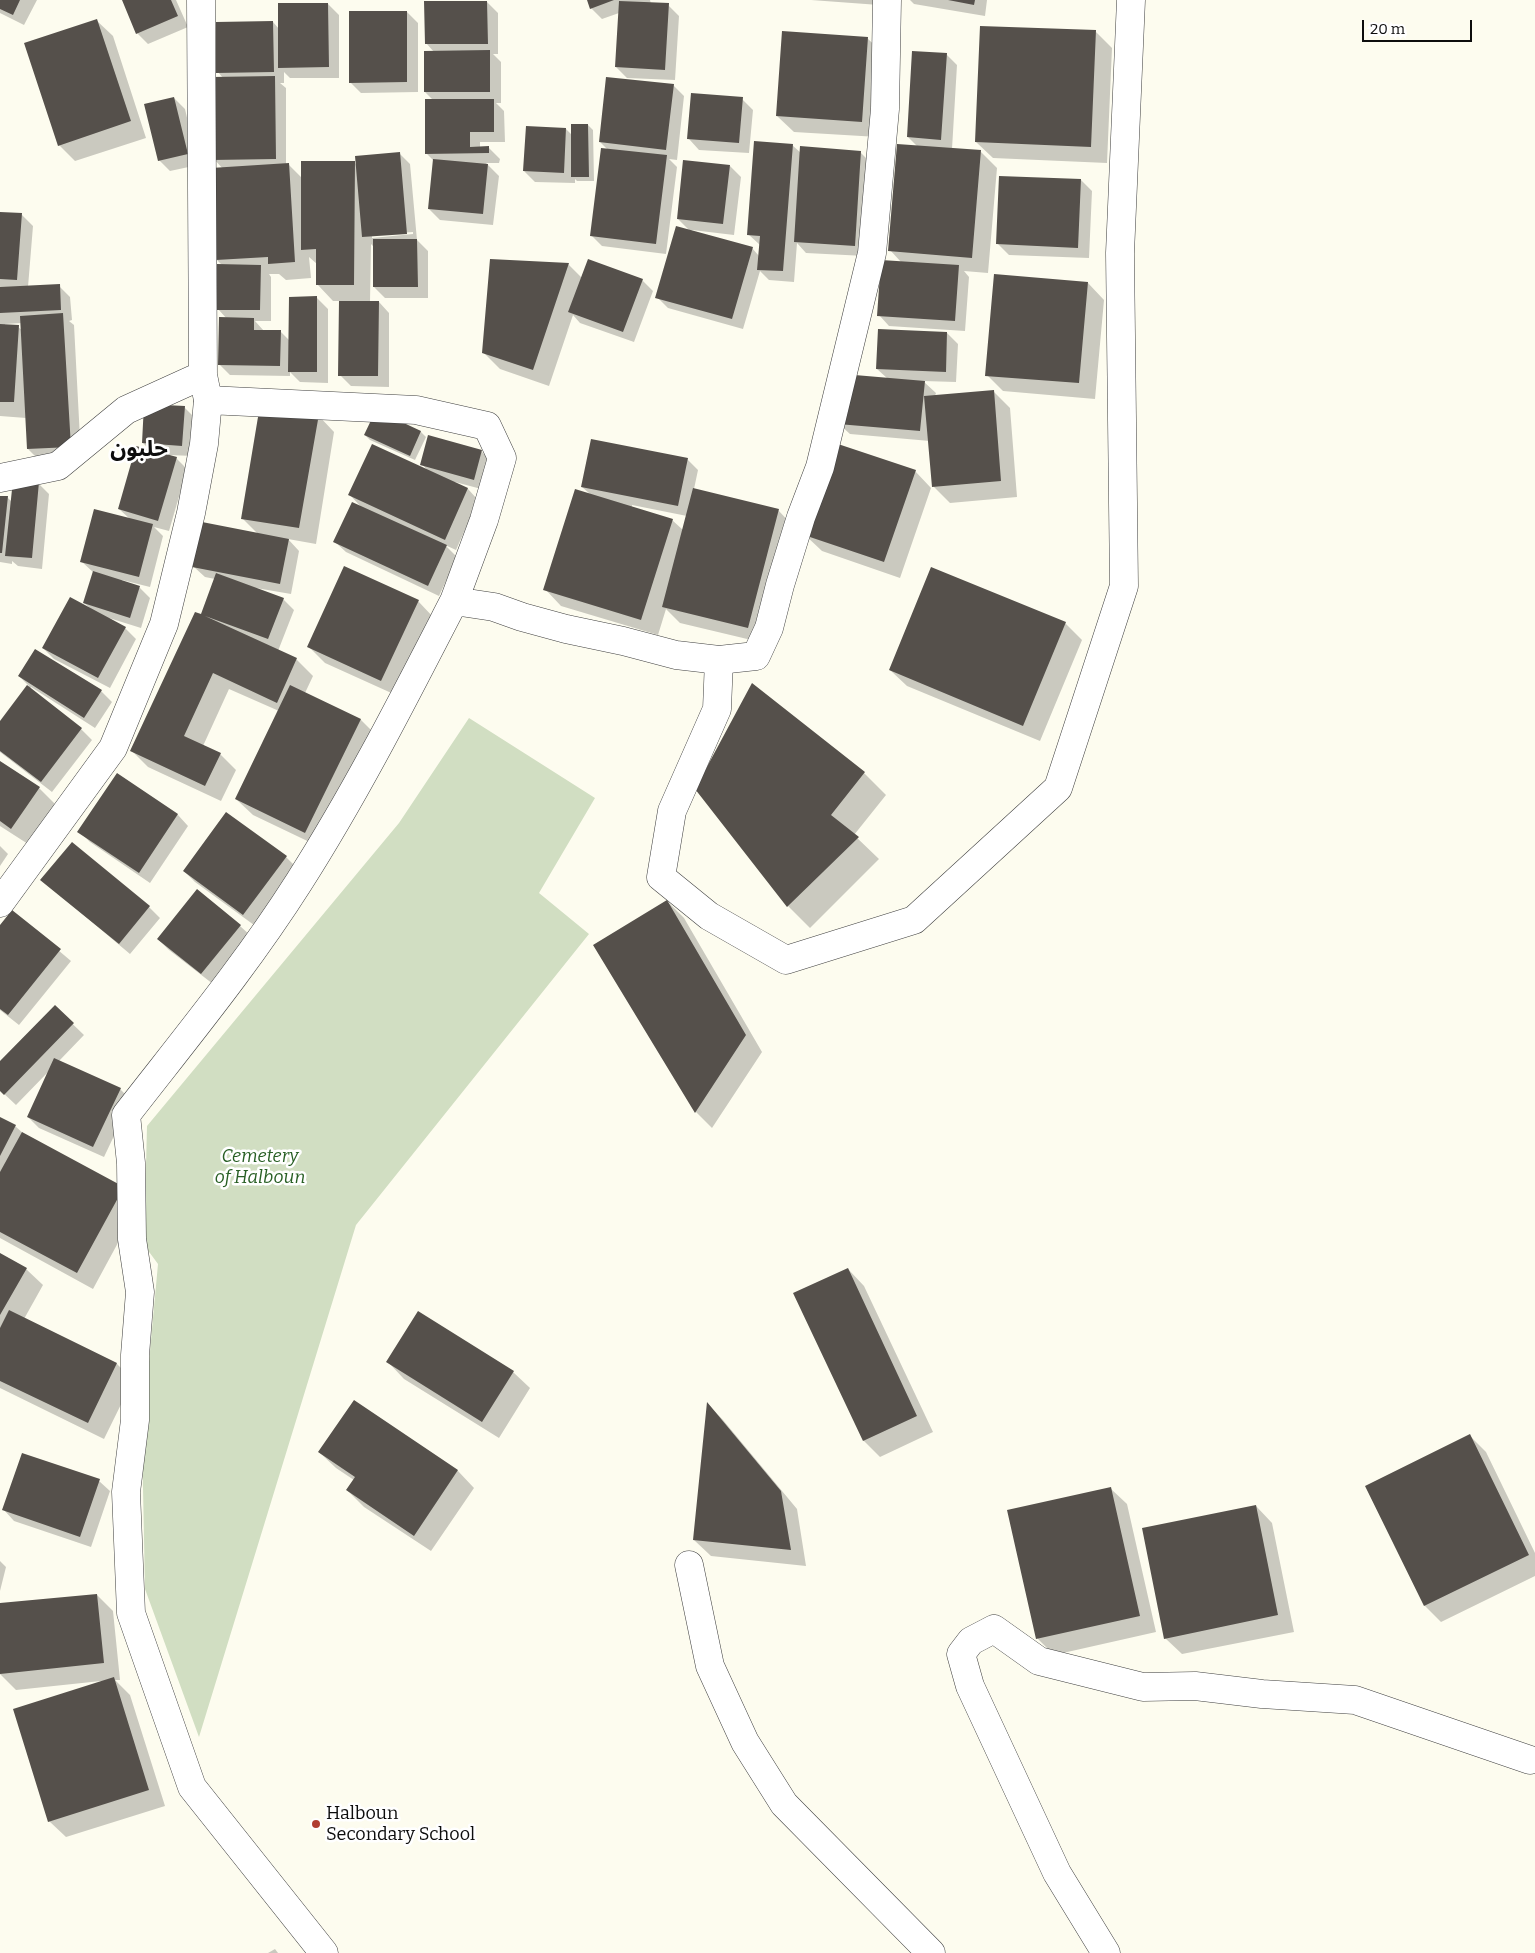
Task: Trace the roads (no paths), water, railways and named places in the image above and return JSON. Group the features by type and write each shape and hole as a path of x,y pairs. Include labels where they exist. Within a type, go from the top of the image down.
{"street":[{"path":"0,903 113,748 164,624 193,504 204,444 205,387 200,0"},
{"path":"454,601 494,607 566,629 623,640 676,655 719,660 756,656 769,628 801,517 820,467 872,253 885,109 887,0"},
{"path":"719,660 717,709 672,811 661,877 709,916 786,960 914,920 1058,788 1124,586 1120,254 1131,0"},
{"path":"0,478 58,466 126,410 205,387 416,410 487,426 502,458 484,520 454,601 379,747 299,882 234,977 126,1115 131,1163 132,1239 140,1292 135,1355 135,1420 126,1492 131,1613 192,1787 324,1953"},
{"path":"689,1565 710,1666 745,1742 784,1804 931,1953"},
{"path":"1106,1953 1057,1873 970,1686 960,1654 971,1641 994,1629 1038,1661 1143,1687 1195,1686 1262,1694 1355,1700 1533,1765"}],"place":[{"name":"Halboun Secondary School","path":"316,1824"}],"district":[{"name":"حلبون","path":"139,450"}],"park label":[{"name":"Cemetery of Halboun","path":"260,1167"}]}
